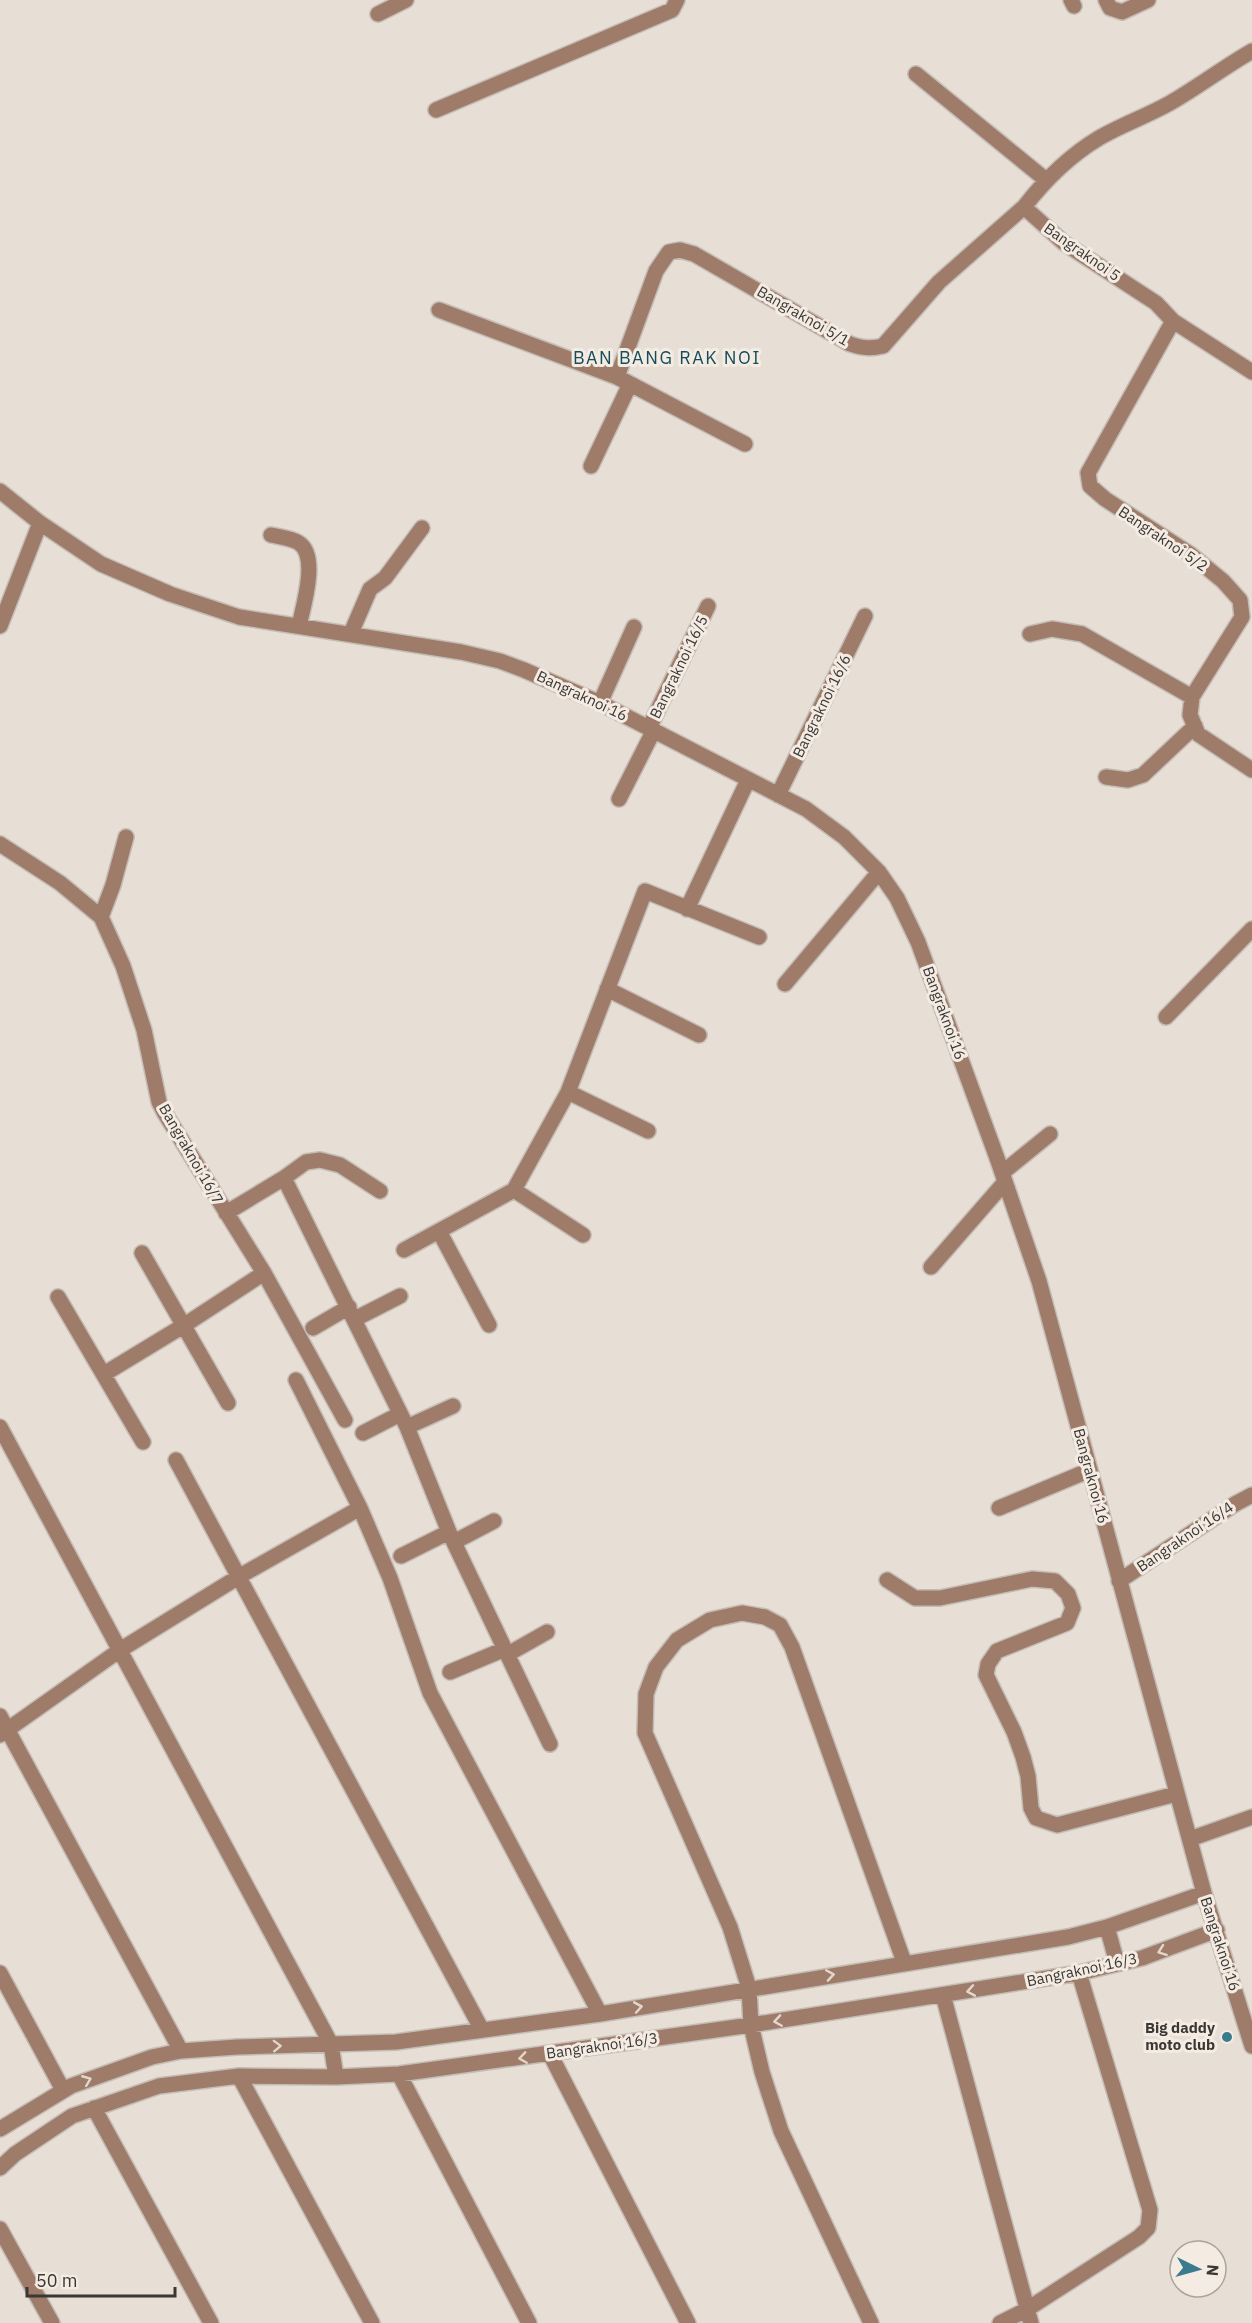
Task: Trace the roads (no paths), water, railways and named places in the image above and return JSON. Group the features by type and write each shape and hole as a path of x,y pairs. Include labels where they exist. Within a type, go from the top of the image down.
{"street":[{"path":"378,14 406,0"},
{"path":"436,110 672,10 677,0"},
{"path":"1106,0 1110,8 1122,12 1148,0"},
{"path":"1024,207 1047,180 1075,154 1100,138 1171,103 1219,70 1252,51"},
{"path":"916,74 1047,180"},
{"name":"Bangraknoi 5/1","path":"591,466 624,380 656,271 669,252 680,250 694,254 850,344 871,349 883,346 939,282 1024,207"},
{"name":"Bangraknoi 5","path":"1024,207 1064,243 1156,303 1173,321 1252,372"},
{"path":"439,310 624,380 745,444"},
{"name":"Bangraknoi 5/2","path":"1173,321 1088,473 1090,486 1105,499 1190,554 1240,600 1242,617 1192,697"},
{"name":"Bangraknoi 16","path":"0,491 40,524 101,564 170,594 239,617 351,633 500,661 600,703 806,809 844,837 879,872 897,898 918,942 1039,1281 1176,1794 1252,2046"},
{"path":"0,626 21,567 40,524"},
{"path":"351,633 370,589 385,578 422,528"},
{"path":"271,535 298,542 306,554 309,564 308,580 299,626"},
{"name":"Bangraknoi 16/5","path":"619,799 708,606"},
{"name":"Bangraknoi 16/6","path":"778,795 865,616"},
{"path":"600,703 634,627"},
{"path":"1030,634 1052,629 1082,634 1192,697 1190,715 1198,734 1252,770"},
{"path":"1106,777 1128,780 1143,775 1195,726"},
{"path":"687,909 748,780"},
{"path":"101,917 113,885 126,837"},
{"name":"Bangraknoi 16/7","path":"0,844 60,883 101,917 123,966 144,1030 159,1102 181,1142 264,1273 345,1420"},
{"path":"785,984 879,872"},
{"path":"404,1250 514,1190 568,1092 645,891 759,938"},
{"path":"1166,1017 1252,929"},
{"path":"607,989 699,1035"},
{"path":"568,1092 648,1131"},
{"path":"931,1267 1004,1178 1050,1134"},
{"path":"226,1213 306,1162 320,1160 340,1165 380,1191"},
{"path":"284,1178 404,1421 451,1537 550,1744"},
{"path":"514,1190 583,1235"},
{"path":"439,1231 489,1325"},
{"path":"142,1253 228,1404"},
{"path":"104,1374 264,1273"},
{"path":"58,1296 143,1442"},
{"path":"312,1328 400,1296"},
{"path":"296,1380 360,1508 390,1578 430,1694 600,2014"},
{"path":"363,1433 453,1406"},
{"path":"0,1427 331,2044 336,2077"},
{"path":"176,1460 482,2030"},
{"path":"999,1508 1090,1470"},
{"name":"Bangraknoi 16/4","path":"1119,1581 1252,1495"},
{"path":"181,2052 2,1726 240,1576 360,1508"},
{"path":"401,1556 494,1521"},
{"path":"887,1580 915,1598 940,1598 1032,1579 1055,1581 1068,1594 1073,1608 1067,1623 998,1651 988,1664 986,1676 1014,1732 1023,1757 1028,1776 1031,1808 1036,1818 1057,1825 1176,1794"},
{"path":"871,2323 781,2131 762,2072 751,2025 749,1988 730,1927 645,1733 646,1694 656,1667 677,1640 710,1620 742,1613 765,1617 780,1624 792,1647 904,1962"},
{"path":"450,1672 548,1632"},
{"path":"1190,1839 1252,1817"},
{"path":"0,2129 63,2090 152,2057 237,2047 396,2042 600,2014 1068,1936 1107,1927 1204,1893"},
{"path":"1107,1927 1117,1963"},
{"name":"Bangraknoi 16/3","path":"0,2168 15,2154 72,2116 159,2086 239,2076 336,2077 399,2074 751,2025 1079,1973 1142,1958 1216,1930"},
{"path":"0,1973 63,2090"},
{"path":"1000,2323 1029,2316 1139,2237 1148,2228 1150,2210 1079,1973"},
{"path":"943,1995 1029,2316"},
{"path":"550,2054 688,2323"},
{"path":"399,2074 529,2323"},
{"path":"239,2076 372,2323"},
{"path":"94,2108 211,2323"},
{"path":"0,2229 52,2323"}],"place":[{"name":"Big daddy moto club","path":"1227,2037"}],"district":[{"name":"BAN BANG RAK NOI","path":"667,358"}]}
